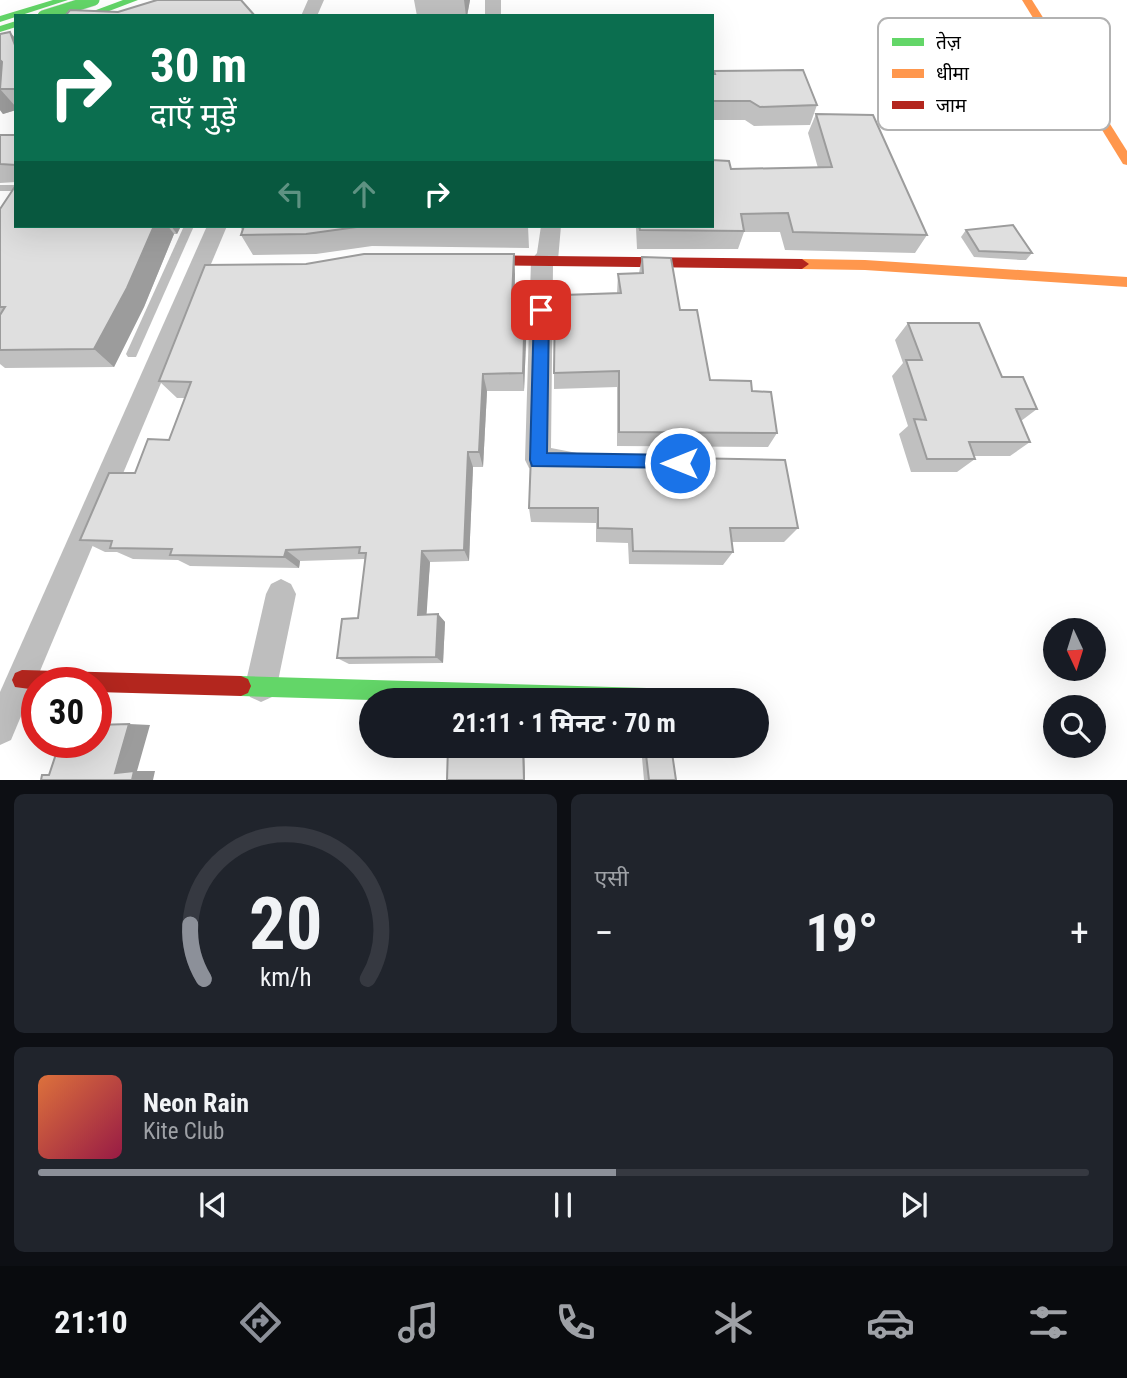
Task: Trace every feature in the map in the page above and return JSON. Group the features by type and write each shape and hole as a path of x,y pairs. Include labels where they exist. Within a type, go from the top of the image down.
{"street":[{"path":"17,14 64,0"},
{"path":"49,14 94,0"},
{"path":"1011,0 1029,3 1038,18"},
{"path":"93,14 141,2"},
{"path":"117,14 141,2"},
{"path":"1108,130 1127,161"},
{"path":"28,667 205,270 217,228"},
{"path":"551,228 545,260 538,460 590,461"},
{"path":"451,260 865,265 1127,282"},
{"path":"261,686 281,594"},
{"path":"0,729 21,682"},
{"path":"112,682 359,689"}],"lane":[{"path":"132,354 188,228"}],"building":[{"path":"157,0 241,0 253,14 67,14 70,10 118,12"},
{"path":"10,32 14,43 14,89 0,89 0,34"},
{"path":"803,70 817,105 760,107 750,101 714,101 714,71"},
{"path":"816,114 873,115 927,235 793,232 788,213 741,214 744,231 640,230 714,228 714,160 729,161 731,169 832,167"},
{"path":"0,135 14,135 14,165 0,164"},
{"path":"14,188 14,228 153,228 127,288 94,349 0,350 0,315 5,307 0,307 0,209"},
{"path":"1013,225 1032,253 979,251 966,230"},
{"path":"243,228 350,228 306,234 241,235"},
{"path":"364,254 514,254 512,298 525,298 523,373 483,374 479,452 468,452 464,550 422,551 418,615 438,614 436,657 337,658 342,619 358,618 366,553 359,553 360,547 286,550 284,557 170,555 172,549 110,548 112,541 80,540 109,473 135,473 148,439 169,440 191,382 159,381 205,265 306,264"},
{"path":"642,257 671,258 680,310 697,310 710,380 751,381 752,391 771,392 777,433 619,432 619,371 554,373 555,299 564,299 564,295 621,293 618,274 643,273"},
{"path":"908,323 979,323 1002,377 1023,377 1037,409 1016,409 1030,442 969,442 975,459 927,459 914,419 926,420 906,360 922,360"},
{"path":"531,455 785,460 798,528 730,528 733,552 633,551 632,529 598,528 598,508 529,508"},
{"path":"129,724 115,773 134,771 132,780 41,780 42,775 49,775 55,758 112,758 112,725"},
{"path":"448,758 523,758 524,780 447,780"},
{"path":"646,758 673,758 676,780 649,780"}],"traffic: fast":[{"path":"17,14 63,0"},
{"path":"49,14 94,0"},
{"path":"91,14 133,0"},
{"path":"0,19 14,15"},
{"path":"0,29 14,25"},
{"path":"241,686 359,689"}],"traffic: slow":[{"path":"1027,0 1038,18"},
{"path":"1108,130 1127,161"},
{"path":"802,264 865,265 1127,282"}],"traffic: jam":[{"path":"466,260 802,264"},
{"path":"112,682 241,686"}],"route":[{"path":"541,310 538,460 680,463"}]}
